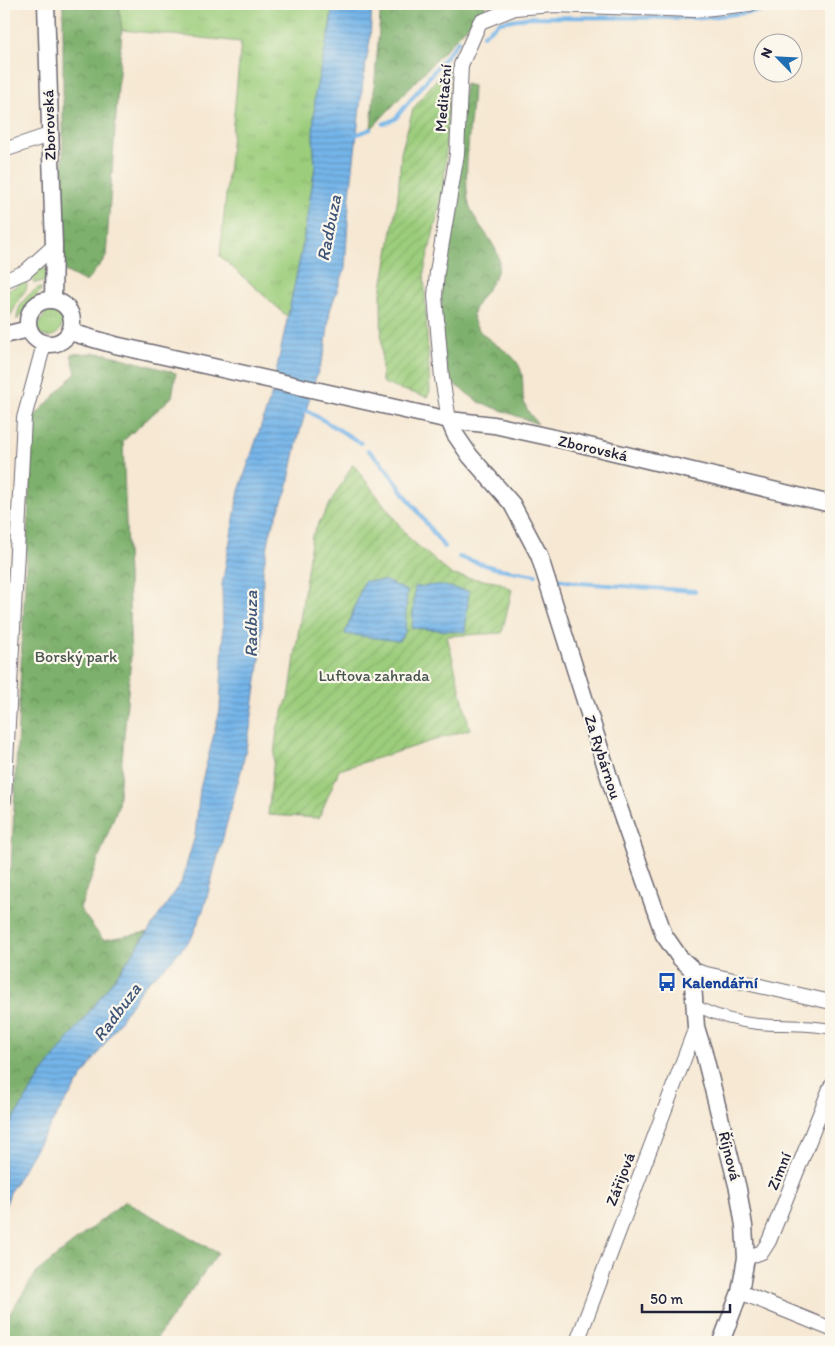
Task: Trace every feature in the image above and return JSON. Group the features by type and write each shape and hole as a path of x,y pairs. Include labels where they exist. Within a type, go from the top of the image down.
{"street":[{"name":"Meditační","path":"449,420 442,378 435,296 437,272 457,154 461,65 480,22 515,8 554,5 694,10 750,4"},
{"name":"Zborovská","path":"44,5 54,246 53,300"},
{"path":"4,150 49,135"},
{"path":"4,282 25,272 54,246"},
{"path":"53,300 63,304 70,313 72,324 70,332 59,342 52,345 44,344 34,339 29,329 28,318 33,308 42,302 53,300"},
{"path":"4,335 29,329"},
{"name":"Zborovská","path":"70,332 115,346 449,420 494,425 831,504"},
{"path":"4,800 5,752 24,418 44,344"},
{"name":"Za Rybárnou","path":"449,420 455,434 470,456 512,504 539,555 616,800 664,935 680,958 692,969"},
{"path":"692,969 702,973 831,1002"},
{"name":"Říjnová","path":"692,969 696,1027 738,1189 744,1226 746,1258 740,1292 721,1342"},
{"path":"694,1005 728,1018 755,1023 831,1029"},
{"name":"Zářijová","path":"576,1342 696,1027"},
{"name":"Zimní","path":"746,1258 762,1252 769,1240 831,1086"},
{"path":"740,1292 831,1329"}],"green space":[{"path":"63,4 118,4 122,30 106,257 86,282 63,270"},
{"path":"118,4 333,4 313,135 315,167 302,249 288,317 220,256 241,42 122,30"},
{"path":"381,4 488,4 371,129"},
{"path":"446,67 450,68 444,188 424,272 430,392 427,397 382,382 381,293 398,197 401,153 413,109"},
{"path":"465,84 473,86 467,158 468,200 474,216 498,254 499,261 496,276 474,309 474,322 484,335 516,361 521,370 524,402 538,424 479,402 451,382 443,356 441,313 442,256"},
{"path":"41,266 46,269 45,282 34,283 29,275"},
{"path":"25,278 26,290 11,315 4,318 4,291 19,285 18,281"},
{"path":"38,288 43,288 17,320 17,315 23,301"},
{"path":"49,308 59,312 63,322 62,327 57,333 47,336 39,333 37,327"},
{"name":"Borský park","path":"71,354 107,354 176,373 172,397 123,441 131,657 118,806 80,909 103,940 148,932 79,1027 41,1075 4,1134 4,870 11,870 33,418 76,373"},
{"name":"Luftova zahrada","path":"353,464 410,539 452,575 501,583 512,590 502,633 447,636 470,729 339,770 319,818 268,815 277,729 290,692 312,535"},
{"path":"125,1201 218,1253 154,1342 4,1342 4,1322 37,1272"}],"water":[{"name":"Radbuza","path":"333,4 372,4 370,40 363,81 349,204 345,269 330,310 325,351 298,438 287,489 271,530 263,569 262,645 250,729 242,767 204,908 192,937 169,963 144,985 62,1107 11,1190 4,1210 4,1134 41,1075 127,962 181,883 195,836 200,789 220,710 223,637 222,585 239,491 271,396 302,249 315,167 313,135 315,94 330,27"},
{"path":"364,581 386,581 407,591 405,632 399,641 345,634"},
{"path":"439,585 469,591 465,632 412,628 415,587"}],"waterway":[{"path":"483,35 500,22 530,17 702,18 806,4"},
{"path":"383,124 395,119 459,40"},
{"path":"355,135 371,129"},
{"path":"303,408 361,443"},
{"path":"368,450 381,462 444,547"},
{"path":"459,557 495,568 536,575"},
{"path":"556,579 579,583 695,591"}],"place":[{"name":"Kalendářní","path":"667,982"}]}
